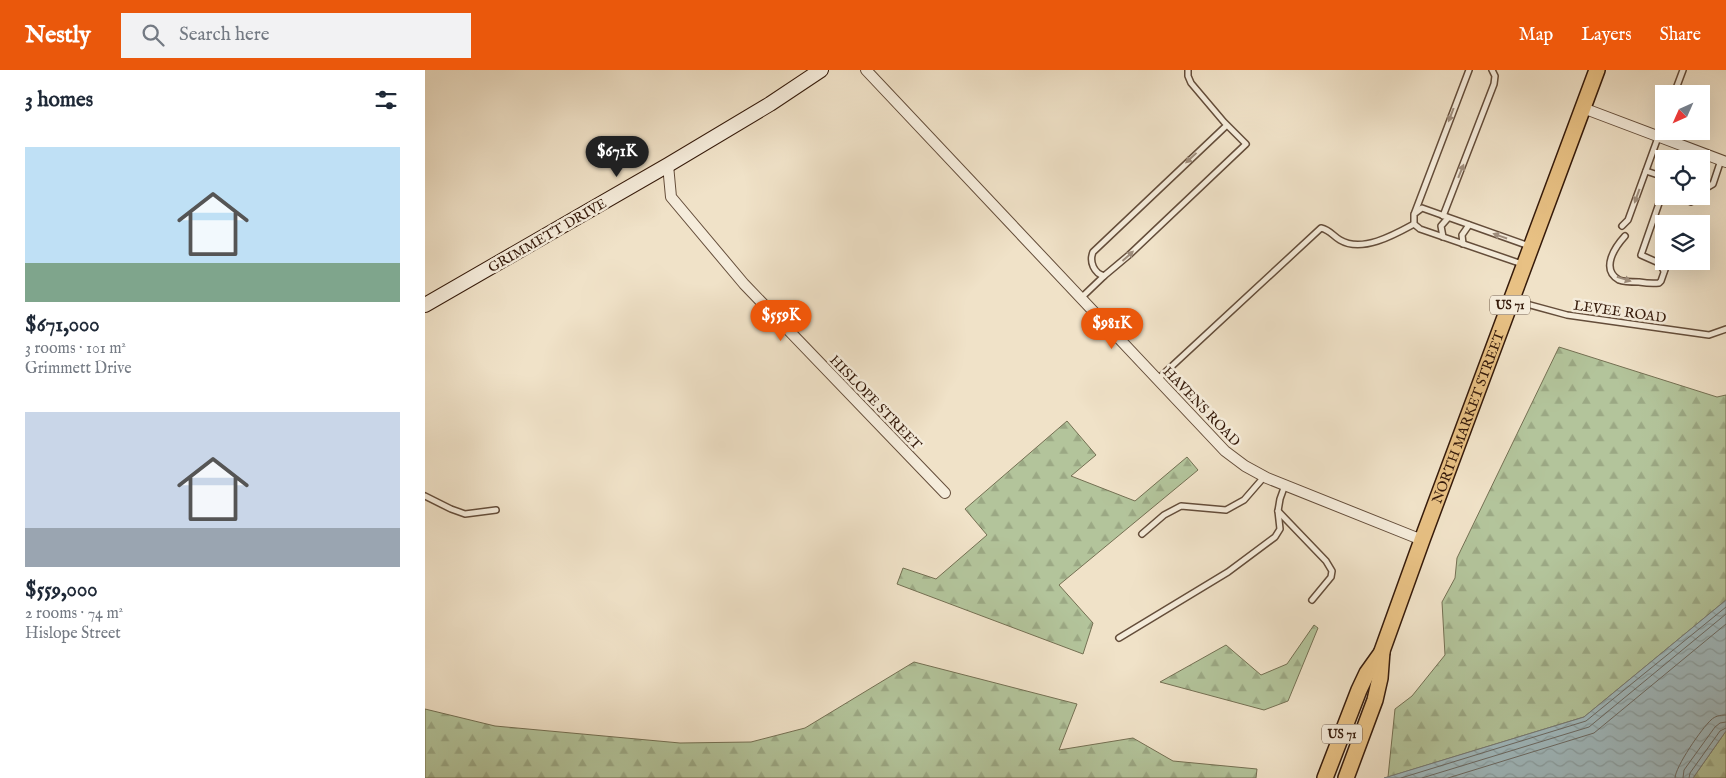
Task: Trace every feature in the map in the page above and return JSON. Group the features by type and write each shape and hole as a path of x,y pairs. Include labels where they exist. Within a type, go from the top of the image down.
{"main road":[{"name":"GRIMMETT DRIVE","path":"425,305 668,165 770,104 821,70"},
{"name":"NORTH MARKET STREET","path":"1325,778 1359,690 1367,673 1382,651 1597,70"},
{"name":"NORTH MARKET STREET","path":"1346,778 1375,700 1380,678 1382,651"}],"street":[{"name":"HAVENS ROAD","path":"866,70 1225,451 1245,466 1264,476 1422,540"},
{"path":"1583,108 1655,135"},
{"path":"1669,140 1724,161"},
{"name":"HISLOPE STREET","path":"668,165 671,196 743,284 945,493"}],"lane":[{"path":"1081,298 1246,144 1191,83 1188,70"},
{"path":"1414,224 1414,214 1469,70"},
{"path":"1443,237 1441,226 1494,84 1495,76 1492,70"},
{"path":"1677,85 1683,70"},
{"path":"1104,276 1096,272 1093,266 1091,256 1093,252 1227,125"},
{"path":"1625,227 1657,140"},
{"path":"1710,186 1713,184 1724,161"},
{"path":"1646,171 1655,174"},
{"path":"1622,235 1609,265 1613,273 1620,280 1656,284 1661,281 1664,271 1659,263 1641,255 1658,205"},
{"path":"1414,214 1422,208 1532,247"},
{"path":"1414,224 1420,229 1525,265"},
{"path":"1157,380 1321,228 1327,229 1340,240 1357,246 1392,236 1414,224"},
{"path":"1463,244 1463,235 1469,225"},
{"name":"LEVEE ROAD","path":"1512,300 1567,315 1699,334 1709,335 1726,329"},
{"path":"1141,534 1164,515 1181,506 1226,510 1244,500 1264,476"},
{"path":"1119,638 1229,572 1275,537 1280,529 1279,499 1285,485"},
{"path":"425,496 451,510 465,514 496,510"},
{"path":"1278,511 1326,561 1332,571 1331,577 1312,600"}],"green space":[{"path":"1559,347 1717,397 1726,395 1726,600 1584,717 1388,777 1395,709 1412,696 1445,655 1442,602 1455,578 1457,558"},
{"path":"1067,421 1096,455 1071,476 1135,501 1187,457 1198,470 1059,585 1093,623 1083,654 897,584 903,568 936,579 987,535 965,509"},
{"path":"1314,625 1318,628 1288,701 1264,710 1160,682 1226,645 1261,675 1287,664"},
{"path":"914,662 1077,704 1059,750 1133,738 1173,761 1257,769 1256,778 425,778 425,709 495,726 680,743 751,742 805,728"},
{"path":"1726,731 1726,778 1693,778"}],"water":[{"path":"1726,600 1726,731 1693,778 1384,778 1584,717"}]}
